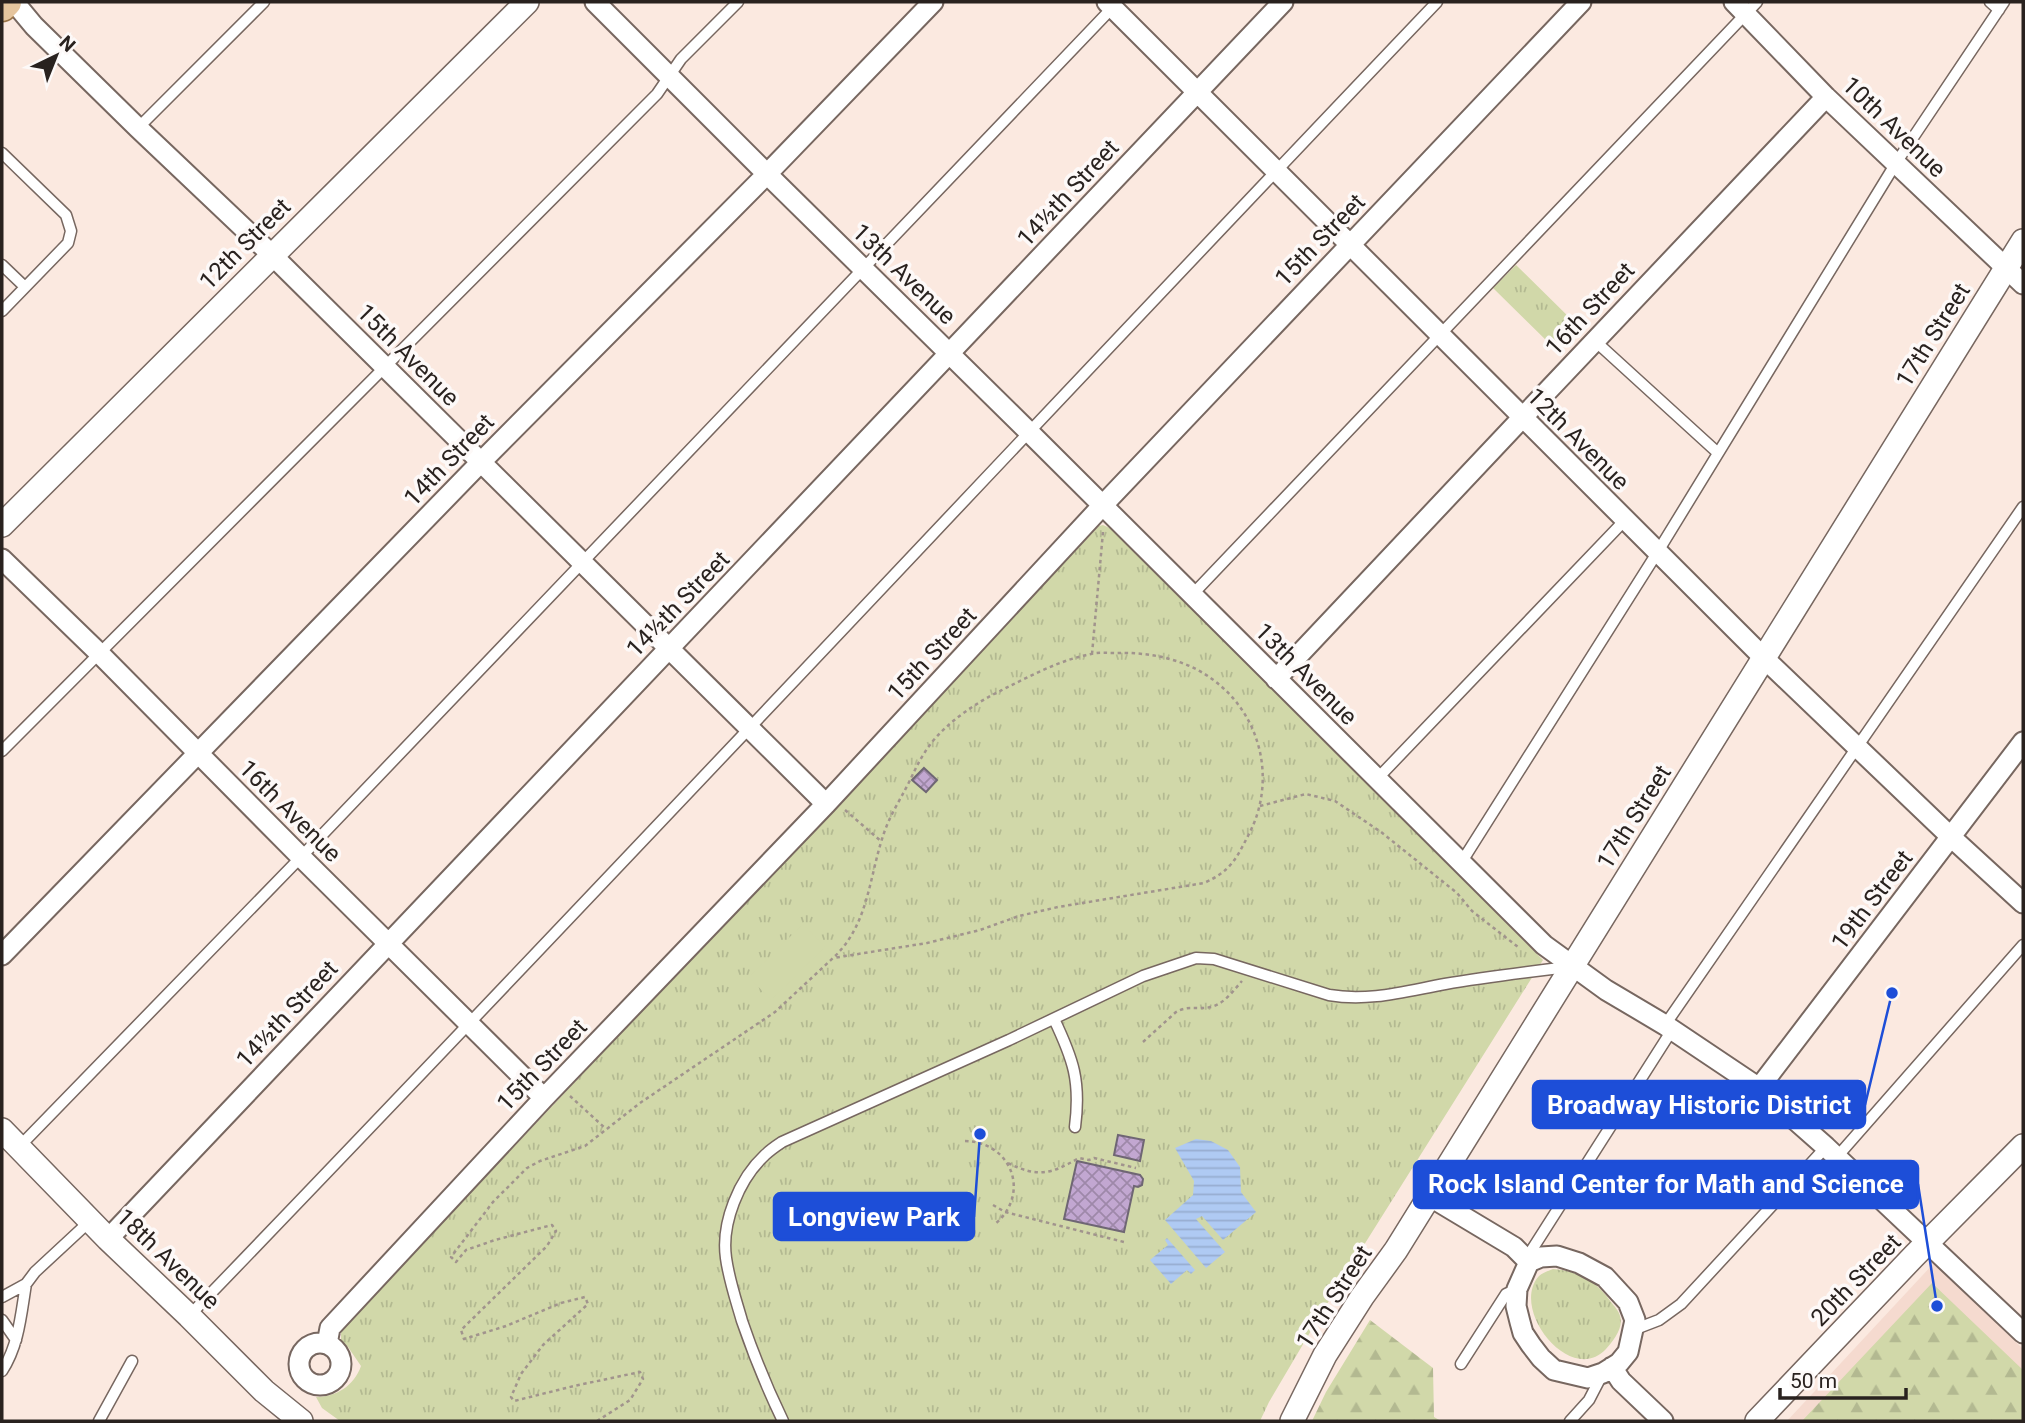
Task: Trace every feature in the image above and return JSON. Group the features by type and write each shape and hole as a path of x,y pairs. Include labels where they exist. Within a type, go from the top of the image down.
{"main road":[{"path":"2,6 6,2"}],"street":[{"name":"15th Avenue","path":"14,2 34,26 385,367 749,730 829,801"},
{"name":"12th Street","path":"2,525 527,2"},
{"name":"13th Avenue","path":"595,2 1028,431 1103,516 1192,595 1544,944 1606,990 1759,1087 2023,1333"},
{"name":"14th Street","path":"2,955 933,2"},
{"name":"14½th Street","path":"108,1239 1283,2"},
{"name":"15th Street","path":"327,1344 330,1328 551,1091 1103,516 1350,245 1581,2"},
{"name":"12th Avenue","path":"1112,4 1196,93 1657,553 2023,903"},
{"name":"10th Avenue","path":"1745,6 1826,97 2023,284"},
{"name":"16th Street","path":"1276,679 1826,97"},
{"name":"17th Street","path":"1292,1421 1325,1354 1396,1250 2023,241"},
{"name":"16th Avenue","path":"2,559 469,1023 551,1091"},
{"name":"19th Street","path":"1759,1087 2023,742"},
{"name":"18th Avenue","path":"2,1130 108,1239 264,1391 302,1421"},
{"name":"20th Street","path":"1757,1421 2023,1146"},
{"path":"1429,1196 1514,1248 1528,1261"},
{"path":"1557,1256 1579,1263 1605,1277 1628,1301 1635,1321 1628,1352 1619,1363 1588,1378 1554,1370 1541,1358 1523,1334 1516,1306 1517,1289 1528,1261 1557,1256"},
{"path":"1607,1370 1663,1421"}],"lane":[{"path":"138,128 264,2"},
{"path":"2,751 657,94 681,59 738,2"},
{"path":"189,1315 749,730 1028,431 1437,2"},
{"path":"1461,863 1657,553 1896,163 2001,6 1990,2"},
{"path":"19,1147 301,857 863,269 1112,4"},
{"path":"1192,595 1440,336 1745,6"},
{"path":"2,153 65,215 71,231 68,243 2,311"},
{"path":"2,265 25,288"},
{"path":"1594,340 1718,453"},
{"path":"1528,1261 1668,1028 2023,507"},
{"path":"1376,779 1625,520"},
{"path":"1633,1330 1659,1320 1681,1304 1831,1152 2023,945"},
{"path":"783,1421 750,1346 731,1286 726,1256 729,1214 736,1196 764,1155 782,1142 1143,976 1196,958 1214,959 1329,995 1348,998 1378,997 1446,984 1572,966"},
{"path":"1054,1018 1075,1071 1078,1104 1075,1127"},
{"path":"2,1297 26,1284 35,1272 90,1221"},
{"path":"2,1371 16,1340 26,1284"},
{"path":"1461,1364 1506,1294 1517,1289"},
{"path":"2,1320 16,1340"},
{"path":"99,1421 132,1361"},
{"path":"1570,1421 1589,1400 1607,1370"}],"path":[{"path":"1092,654 1103,516"},
{"path":"597,1421 630,1400 643,1379 640,1372 574,1385 514,1401 510,1397 521,1374 543,1345 588,1304 585,1297 561,1303 506,1326 464,1339 461,1330 547,1246 556,1231 552,1225 495,1240 466,1250 456,1262 451,1257 493,1202 527,1168 585,1146 640,1103 775,1012 833,958 852,937 861,917 882,842 925,752 964,712 1027,678 1092,654 1133,652 1171,659 1211,677 1244,710 1259,743 1263,774 1259,806 1255,824 1240,855 1218,876 1204,883 1019,916 980,930 928,943 833,958"},
{"path":"1259,806 1306,794 1335,801 1381,832 1457,893 1472,911 1549,969"},
{"path":"829,801 882,842"},
{"path":"1143,1042 1183,1008 1209,1008 1218,1005 1250,970"},
{"path":"551,1091 606,1129"},
{"path":"965,1141 980,1143 1000,1153 1013,1176 1014,1185 1009,1206 995,1224"},
{"path":"1007,1163 1036,1173 1048,1173 1079,1158 1094,1158 1136,1168"},
{"path":"993,1205 1005,1212 1124,1242"}],"shaded area":[{"path":"1934,1263 2023,1349 2023,1421 1787,1421"}],"green space":[{"path":"1516,265 1578,326 1555,349 1493,288"},
{"path":"1099,526 1114,530 1543,960 1325,1307 1260,1421 340,1421 322,1408 316,1397 330,1395 349,1385 361,1366 341,1340 341,1333 346,1325"},
{"path":"803,924 825,947 771,1000 749,977"},
{"path":"1553,1269 1571,1272 1593,1283 1606,1295 1619,1314 1621,1321 1615,1338 1606,1349 1592,1358 1577,1358 1562,1351 1548,1339 1538,1324 1532,1307 1532,1290 1539,1276"},
{"path":"1932,1283 2023,1370 2023,1421 1802,1421"},
{"path":"1370,1320 1433,1368 1434,1417 1441,1421 1312,1421 1326,1392"}],"water":[{"path":"1196,1139 1211,1141 1228,1150 1240,1167 1241,1192 1256,1212 1223,1240 1202,1216 1196,1219 1225,1252 1206,1268 1165,1220 1193,1195 1194,1181 1175,1148"},
{"path":"1167,1238 1195,1270 1191,1274 1187,1270 1171,1284 1150,1260 1168,1245 1165,1240"}],"building":[{"path":"924,768 937,780 926,792 912,780"},
{"path":"1118,1135 1144,1140 1140,1161 1114,1155"},
{"path":"1077,1161 1140,1175 1143,1179 1142,1185 1134,1186 1124,1232 1064,1219"}],"place":[{"name":"Broadway Historic District","path":"1892,993"},
{"name":"Longview Park","path":"980,1134"},
{"name":"Rock Island Center for Math and Science","path":"1937,1306"}]}
